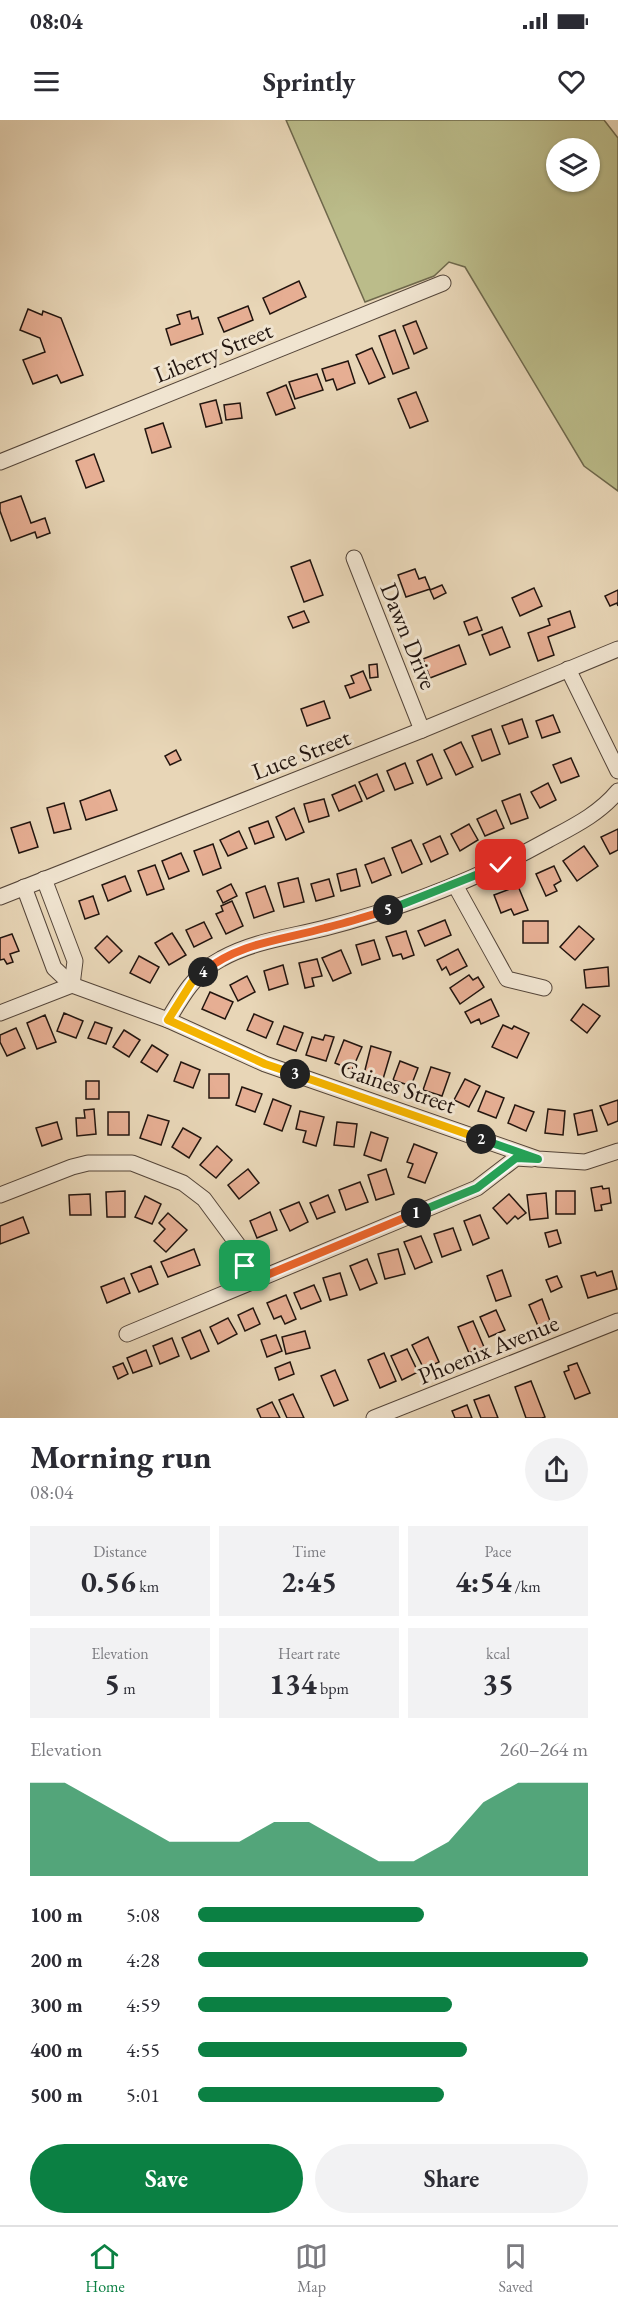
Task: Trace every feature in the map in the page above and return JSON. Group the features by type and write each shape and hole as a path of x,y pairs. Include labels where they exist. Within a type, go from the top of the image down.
{"street":[{"name":"Liberty Street","path":"0,462 444,283"},
{"name":"Dawn Drive","path":"354,558 422,730"},
{"name":"Luce Street","path":"0,897 422,730 618,649"},
{"path":"568,669 618,771"},
{"path":"168,1020 192,982 219,959 249,946 391,909 455,885 501,865 577,825 605,806 618,791"},
{"path":"44,879 75,961 72,985"},
{"path":"455,885 507,979 544,988"},
{"path":"24,887 54,968 72,985"},
{"path":"0,1013 72,985"},
{"name":"Gaines Street","path":"72,985 168,1020 265,1064 538,1159 585,1162 618,1151"},
{"path":"127,1334 477,1188 516,1158 538,1159"},
{"path":"0,1195 72,1167 88,1164 132,1164 183,1183 204,1199 238,1245 250,1282"},
{"name":"Phoenix Avenue","path":"374,1418 618,1321"}],"green space":[{"path":"286,120 604,120 618,138 618,491 584,466 465,267 449,262 434,276 365,302"}],"building":[{"path":"299,281 306,297 270,314 263,298"},
{"path":"248,306 253,320 224,332 218,318"},
{"path":"28,309 42,315 43,311 61,318 83,375 61,383 57,375 33,384 23,360 45,352 40,338 20,330"},
{"path":"190,311 192,319 198,317 203,334 171,345 166,329 180,324 177,315"},
{"path":"416,321 427,348 414,354 403,326"},
{"path":"395,330 409,368 393,374 379,336"},
{"path":"372,348 385,377 369,384 356,355"},
{"path":"348,361 355,383 337,390 333,379 326,381 322,369"},
{"path":"317,374 323,390 295,399 289,382"},
{"path":"286,385 295,408 276,415 267,393"},
{"path":"416,392 428,421 410,428 398,399"},
{"path":"216,400 222,423 206,427 200,404"},
{"path":"240,403 242,418 226,420 224,405"},
{"path":"163,423 171,447 152,453 145,429"},
{"path":"94,454 104,481 86,488 76,461"},
{"path":"21,496 31,523 45,518 50,533 37,538 35,532 11,541 0,511 0,503"},
{"path":"310,560 323,595 304,602 291,567"},
{"path":"415,569 419,579 425,577 430,589 406,597 398,575"},
{"path":"442,585 446,593 434,599 430,590"},
{"path":"534,588 542,606 520,616 512,598"},
{"path":"618,590 618,606 617,603 610,606 605,596"},
{"path":"304,611 309,622 293,628 288,617"},
{"path":"570,611 575,627 548,637 554,655 538,661 528,633 550,625 548,619"},
{"path":"477,617 482,630 469,635 464,622"},
{"path":"502,627 510,647 490,655 482,635"},
{"path":"459,645 466,664 430,678 423,659"},
{"path":"377,664 378,677 370,678 369,665"},
{"path":"363,671 371,690 350,698 345,686 354,683 351,676"},
{"path":"324,701 330,718 307,726 301,709"},
{"path":"553,715 560,732 542,738 536,721"},
{"path":"522,719 528,737 509,744 502,726"},
{"path":"491,729 500,754 482,761 472,736"},
{"path":"461,742 473,767 456,775 444,750"},
{"path":"176,750 181,760 170,765 165,756"},
{"path":"432,754 442,778 427,785 417,761"},
{"path":"571,758 579,776 561,783 553,765"},
{"path":"405,763 413,783 395,790 387,771"},
{"path":"377,774 384,791 367,799 359,782"},
{"path":"548,783 556,800 540,808 531,792"},
{"path":"355,785 362,801 339,811 332,795"},
{"path":"110,790 117,810 86,820 80,801"},
{"path":"520,794 528,818 511,824 502,801"},
{"path":"324,799 329,816 309,822 304,804"},
{"path":"64,803 71,829 54,833 47,808"},
{"path":"294,808 304,832 286,840 276,817"},
{"path":"496,810 504,828 485,836 477,819"},
{"path":"268,821 274,837 255,844 249,828"},
{"path":"30,822 38,847 19,853 11,828"},
{"path":"469,824 478,840 460,851 451,834"},
{"path":"618,829 618,850 610,854 601,837"},
{"path":"239,831 247,848 228,856 220,840"},
{"path":"440,836 448,854 431,862 423,844"},
{"path":"411,840 422,864 402,873 392,848"},
{"path":"213,844 221,868 203,875 194,851"},
{"path":"584,846 598,866 577,881 563,861"},
{"path":"181,853 189,871 169,879 162,861"},
{"path":"384,858 391,875 372,883 365,865"},
{"path":"155,865 164,889 147,895 138,871"},
{"path":"554,866 561,881 554,885 557,891 546,896 536,874"},
{"path":"356,869 360,886 341,891 337,874"},
{"path":"125,876 131,891 108,901 102,885"},
{"path":"298,878 304,902 284,907 278,883"},
{"path":"329,879 334,896 316,901 311,884"},
{"path":"231,884 237,896 223,903 217,891"},
{"path":"265,886 274,911 254,918 246,893"},
{"path":"518,886 528,910 514,915 511,909 501,913 494,895"},
{"path":"93,896 99,914 85,919 79,901"},
{"path":"232,901 243,926 226,934 216,914 223,911 221,906"},
{"path":"445,920 451,935 425,946 418,931"},
{"path":"523,921 548,921 548,943 523,943"},
{"path":"204,922 212,938 194,947 186,930"},
{"path":"579,926 594,939 575,960 560,947"},
{"path":"406,931 414,955 403,959 401,954 393,956 386,937"},
{"path":"172,933 186,955 169,965 155,943"},
{"path":"12,934 19,951 10,954 13,962 7,964 4,959 0,960 0,938"},
{"path":"107,936 122,951 109,963 95,948"},
{"path":"374,940 380,959 362,965 356,945"},
{"path":"458,949 467,966 450,975 446,967 442,970 437,960"},
{"path":"341,950 351,973 333,981 322,958"},
{"path":"139,956 159,967 150,983 130,973"},
{"path":"317,959 322,976 312,978 314,986 305,988 299,963"},
{"path":"283,965 288,984 269,990 264,971"},
{"path":"608,967 609,986 586,988 584,970"},
{"path":"469,975 473,980 478,977 484,987 460,1004 450,988"},
{"path":"247,976 255,992 238,1001 230,985"},
{"path":"210,992 233,1002 225,1019 202,1009"},
{"path":"491,999 499,1016 481,1024 479,1019 471,1023 465,1012"},
{"path":"583,1004 600,1016 587,1033 571,1020"},
{"path":"64,1013 83,1021 76,1038 57,1031"},
{"path":"254,1014 273,1022 266,1038 247,1030"},
{"path":"45,1015 56,1042 37,1049 27,1023"},
{"path":"95,1022 112,1028 106,1044 88,1038"},
{"path":"503,1025 512,1029 514,1026 529,1033 517,1058 492,1047"},
{"path":"284,1026 303,1033 296,1051 277,1044"},
{"path":"16,1028 25,1048 7,1056 0,1042 0,1035"},
{"path":"124,1030 140,1040 129,1057 113,1047"},
{"path":"325,1035 334,1037 326,1061 306,1055 312,1037 323,1040"},
{"path":"344,1040 362,1047 352,1070 335,1063"},
{"path":"152,1045 168,1055 157,1072 141,1062"},
{"path":"371,1046 391,1052 383,1079 364,1074"},
{"path":"400,1061 418,1068 411,1086 393,1080"},
{"path":"181,1062 200,1070 193,1088 174,1081"},
{"path":"431,1067 450,1073 442,1096 423,1090"},
{"path":"209,1074 229,1074 229,1098 209,1098"},
{"path":"465,1079 480,1086 469,1107 454,1100"},
{"path":"86,1081 99,1081 99,1099 86,1099"},
{"path":"242,1087 262,1094 255,1112 236,1105"},
{"path":"486,1091 504,1098 496,1118 478,1111"},
{"path":"273,1099 291,1106 282,1131 264,1124"},
{"path":"618,1100 618,1121 608,1125 600,1106"},
{"path":"515,1105 534,1112 526,1131 508,1123"},
{"path":"94,1109 96,1134 77,1136 76,1118 85,1118 84,1110"},
{"path":"548,1109 565,1111 563,1135 545,1133"},
{"path":"592,1110 597,1131 578,1135 574,1114"},
{"path":"300,1111 324,1117 316,1146 303,1142 306,1131 296,1129"},
{"path":"108,1112 129,1112 129,1135 108,1135"},
{"path":"148,1115 169,1121 161,1145 140,1138"},
{"path":"57,1122 62,1139 42,1146 36,1128"},
{"path":"337,1122 357,1124 354,1147 334,1145"},
{"path":"183,1128 201,1138 189,1158 172,1147"},
{"path":"371,1132 388,1138 381,1161 364,1155"},
{"path":"414,1144 437,1153 425,1183 408,1177 413,1164 407,1162"},
{"path":"217,1146 232,1160 216,1178 200,1165"},
{"path":"248,1169 259,1183 239,1199 228,1185"},
{"path":"386,1169 394,1194 376,1200 368,1175"},
{"path":"360,1182 368,1202 346,1210 339,1190"},
{"path":"602,1186 603,1189 609,1188 611,1203 601,1205 602,1210 595,1211 591,1188"},
{"path":"125,1191 125,1217 107,1217 106,1192"},
{"path":"556,1191 575,1191 575,1214 556,1214"},
{"path":"546,1193 548,1218 530,1220 527,1195"},
{"path":"90,1194 91,1215 70,1215 69,1195"},
{"path":"509,1194 526,1213 518,1219 515,1216 507,1224 493,1208"},
{"path":"328,1195 335,1212 317,1219 310,1203"},
{"path":"145,1196 161,1204 152,1224 135,1217"},
{"path":"299,1202 308,1222 290,1231 280,1210"},
{"path":"270,1212 277,1230 257,1238 250,1221"},
{"path":"168,1213 187,1230 166,1252 154,1241 165,1229 159,1223"},
{"path":"480,1215 489,1238 473,1245 464,1221"},
{"path":"23,1217 29,1233 0,1244 0,1226"},
{"path":"453,1228 461,1250 442,1257 434,1234"},
{"path":"557,1230 561,1243 549,1247 545,1233"},
{"path":"421,1236 432,1262 415,1269 404,1242"},
{"path":"194,1249 200,1265 168,1277 161,1262"},
{"path":"398,1249 405,1274 385,1279 378,1254"},
{"path":"367,1259 377,1283 360,1290 350,1266"},
{"path":"151,1266 158,1284 139,1292 131,1274"},
{"path":"502,1270 511,1296 496,1301 487,1276"},
{"path":"612,1271 617,1289 588,1298 581,1276 595,1272 597,1276"},
{"path":"340,1273 347,1295 330,1300 323,1278"},
{"path":"557,1276 562,1287 551,1292 546,1280"},
{"path":"124,1278 130,1293 107,1303 101,1287"},
{"path":"314,1285 321,1301 301,1309 294,1293"},
{"path":"286,1295 296,1319 285,1324 281,1316 274,1319 267,1303"},
{"path":"542,1299 550,1321 538,1326 529,1305"},
{"path":"253,1308 260,1324 245,1331 238,1315"},
{"path":"496,1310 505,1330 489,1337 480,1317"},
{"path":"228,1318 237,1334 218,1344 210,1327"},
{"path":"473,1321 484,1347 469,1353 458,1327"},
{"path":"200,1330 209,1351 191,1359 182,1338"},
{"path":"305,1331 310,1348 286,1354 282,1337"},
{"path":"276,1335 282,1351 267,1357 261,1340"},
{"path":"428,1337 439,1362 424,1369 412,1345"},
{"path":"172,1338 179,1356 160,1364 153,1346"},
{"path":"407,1349 418,1372 402,1380 391,1356"},
{"path":"146,1350 152,1366 133,1373 127,1358"},
{"path":"384,1353 396,1381 380,1388 368,1360"},
{"path":"290,1362 294,1374 279,1380 275,1368"},
{"path":"123,1363 128,1374 118,1379 113,1367"},
{"path":"577,1363 590,1393 575,1399 564,1372 569,1370 568,1366"},
{"path":"335,1370 348,1400 334,1406 321,1376"},
{"path":"531,1381 545,1417 526,1418 515,1387"},
{"path":"293,1394 304,1418 287,1418 279,1400"},
{"path":"489,1395 498,1418 481,1418 474,1400"},
{"path":"272,1402 280,1418 261,1418 257,1409"},
{"path":"467,1405 472,1418 455,1418 452,1411"}],"route":[{"path":"245,1266 250,1282 477,1188 516,1158 538,1159 265,1064 168,1020 192,982 219,959 249,946 391,909 501,865"}]}
